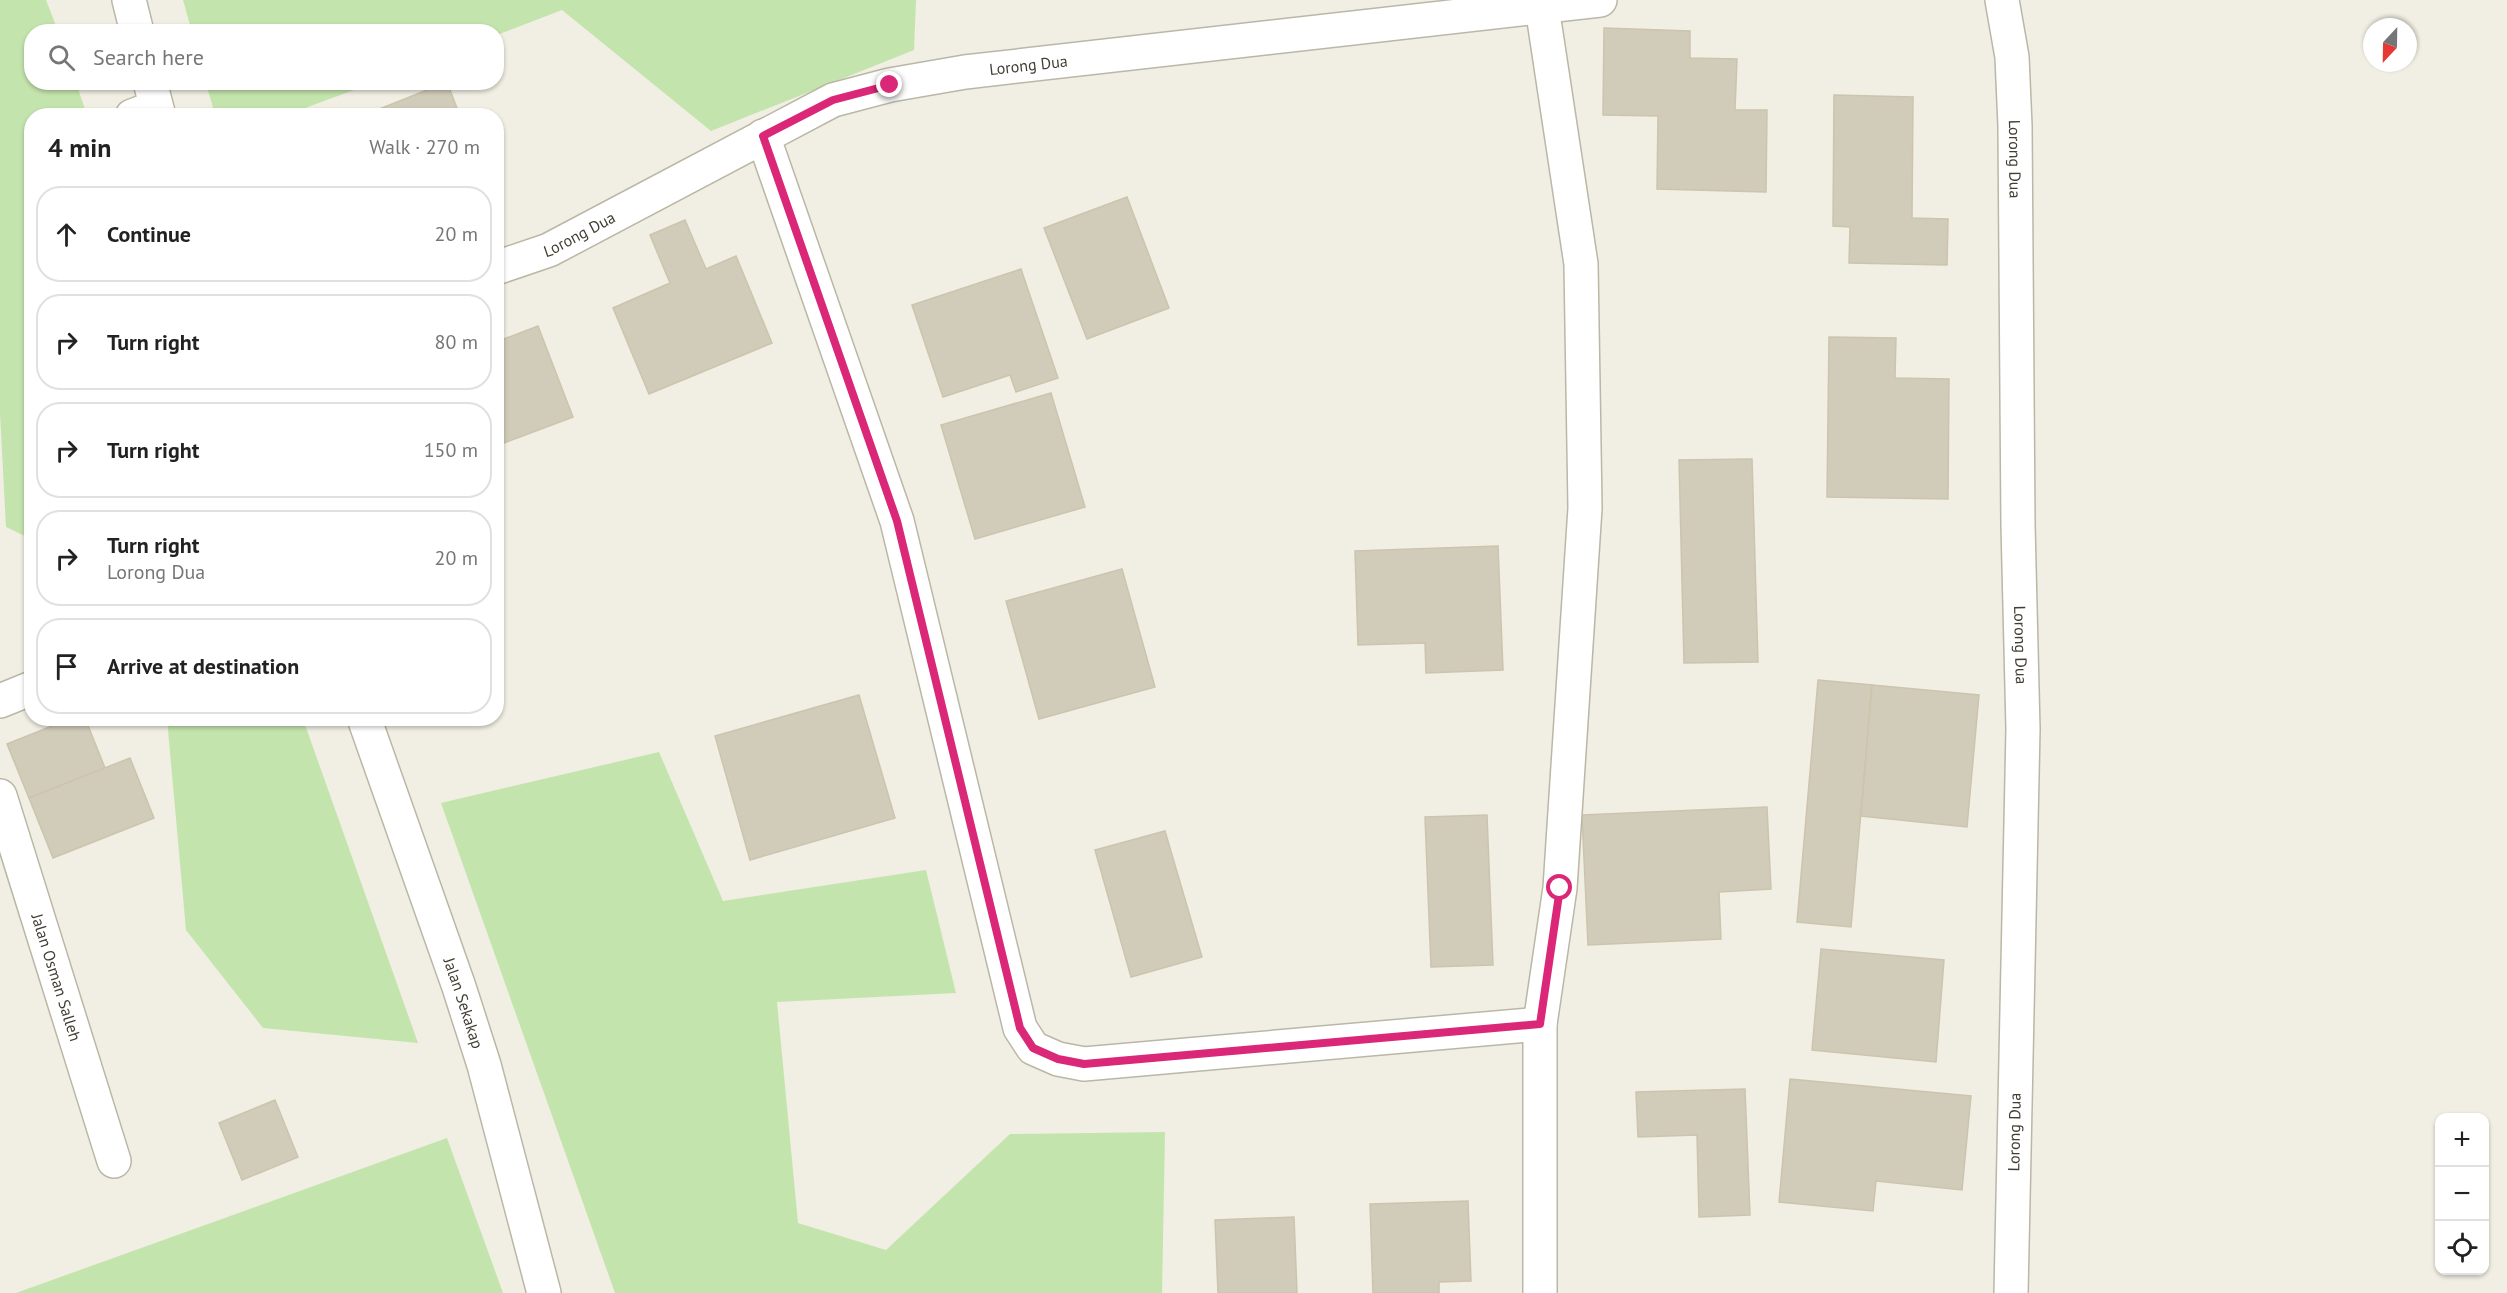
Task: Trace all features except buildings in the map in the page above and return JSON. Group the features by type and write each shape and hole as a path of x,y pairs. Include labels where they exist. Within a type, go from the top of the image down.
{"street":[{"path":"129,0 135,24"},
{"name":"Lorong Dua","path":"504,265 549,250 833,100 890,85 965,72 1600,0"},
{"name":"Lorong Dua","path":"2002,0 2012,57 2015,126 2018,525 2023,729 2011,1293"},
{"path":"1540,1293 1540,1024 1560,888 1585,508 1581,264 1542,7"},
{"path":"763,136 897,521 1020,1028 1033,1048 1058,1059 1084,1064 1540,1024"},
{"path":"0,701 24,691"},
{"name":"Jalan Sekakap","path":"367,726 480,1054 544,1293"},
{"name":"Jalan Osman Salleh","path":"0,796 114,1161"}],"green space":[{"path":"0,0 46,0 55,24 24,24 24,90 78,90 85,108 24,108 24,536 6,527 0,413"},
{"path":"183,0 916,0 914,50 711,131 562,10 504,32 504,24 190,24"},
{"path":"208,90 354,90 305,108 213,108"},
{"path":"168,726 305,726 418,1043 263,1028 186,930"},
{"path":"659,752 723,901 926,870 956,993 777,1002 798,1223 886,1250 1010,1134 1165,1132 1162,1293 615,1293 441,803"},
{"path":"447,1138 503,1293 16,1293"}],"route":[{"path":"890,85 833,100 763,136 897,521 1020,1028 1033,1048 1058,1059 1084,1064 1540,1024 1560,888"}]}
